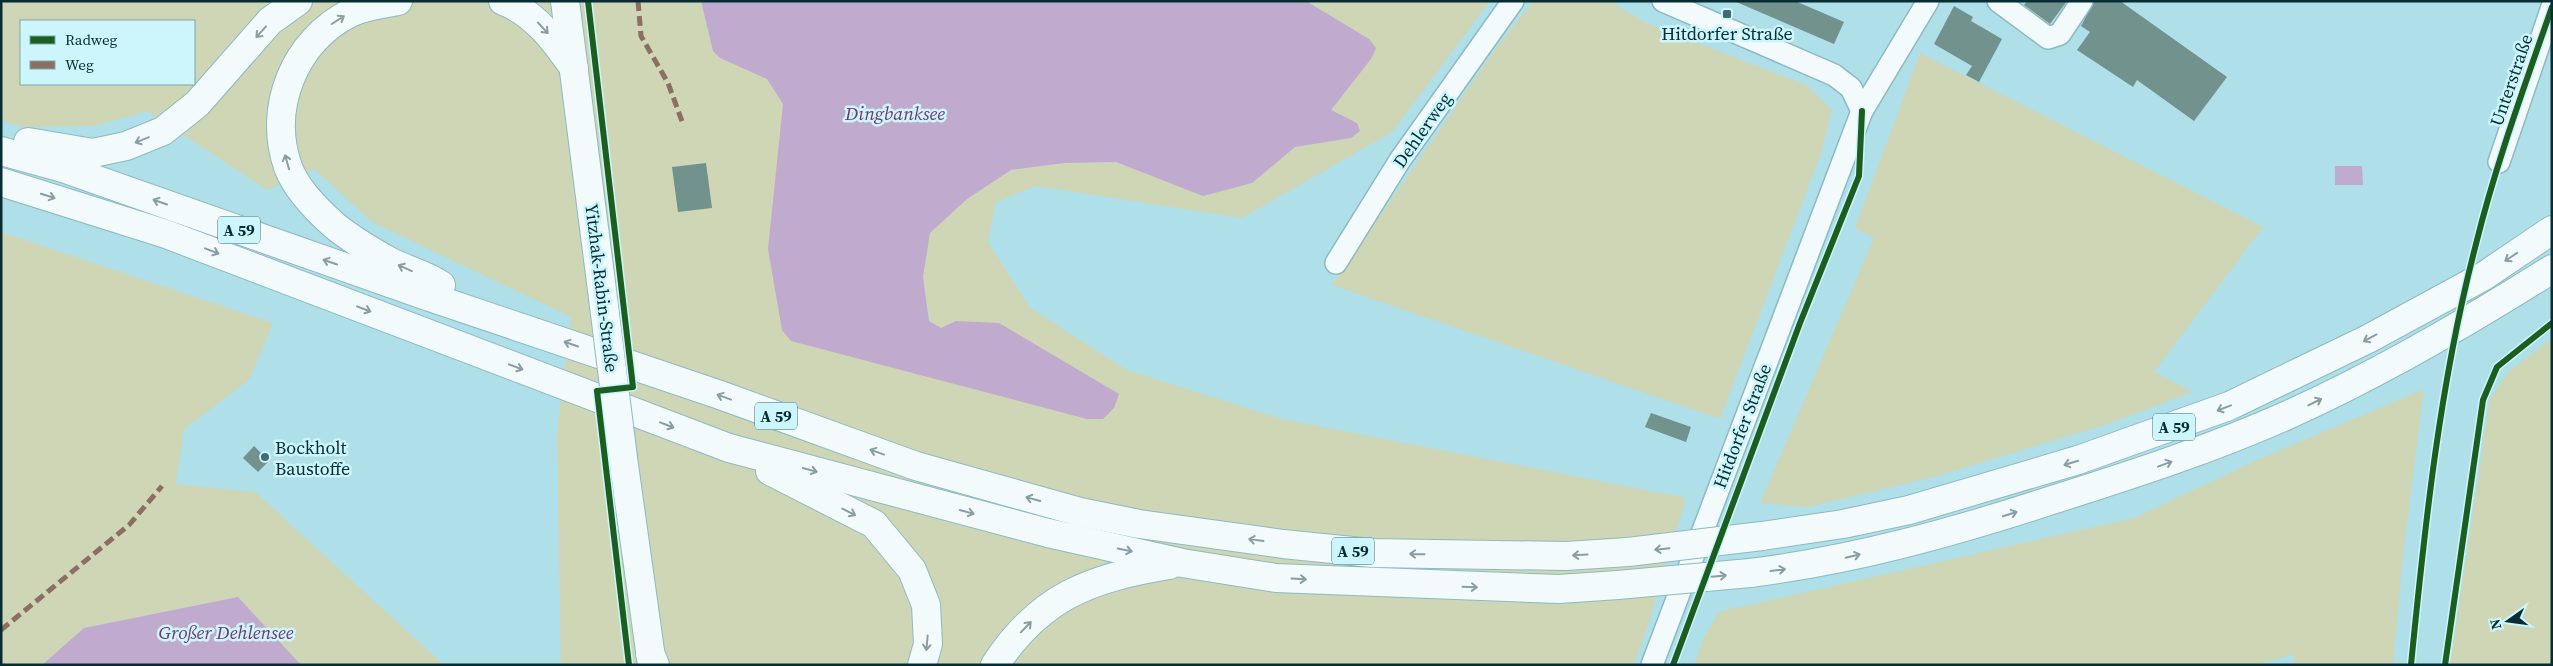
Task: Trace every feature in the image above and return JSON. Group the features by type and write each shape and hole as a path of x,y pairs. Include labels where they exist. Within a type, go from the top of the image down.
{"main road":[{"path":"1,137 93,153 126,146 163,131 198,104 270,21 298,1"},
{"path":"398,1 352,12 321,32 301,55 286,88 281,114 282,143 288,168 307,197 335,226 389,261 439,283 475,312"},
{"path":"503,1 523,11 538,23 574,68"},
{"name":"Yitzhak-Rabin-Straße","path":"565,1 623,458 652,661"},
{"name":"A 59","path":"1,151 63,168 475,312 720,395 916,466 1097,515 1139,524 1372,553 1566,556 1628,552 1843,524 1909,510 2078,460 2228,406 2326,360 2484,276 2552,230"},
{"name":"A 59","path":"1,182 166,234 729,448 1048,533 1182,563 1276,578 1369,583 1559,589 1618,585 1806,566 1917,542 2164,464 2290,414 2469,321 2552,268"},
{"path":"729,448 874,524 912,570 926,605 928,644 922,665"},
{"path":"995,665 1022,631 1046,607 1074,591 1122,575 1182,563"}],"street":[{"name":"Dehlerweg","path":"1336,263 1400,160 1513,1"},
{"path":"1663,1 1834,75 1851,88 1862,111"},
{"name":"Hitdorfer Straße","path":"1652,665 1862,111 1928,1"},
{"path":"1998,1 2048,38 2060,34 2082,1"},
{"name":"Unterstraße","path":"2499,162 2552,7"}],"green space":[{"path":"1,1 701,1 713,51 720,58 767,79 783,104 779,150 791,341 1118,394 956,321 941,329 929,321 923,277 929,233 967,199 1011,170 1064,163 1116,162 1203,196 1252,183 1295,147 1351,138 1357,123 1331,110 1371,59 1369,39 1306,1 1490,1 1392,132 1242,218 1036,186 996,202 988,242 1030,308 1127,370 1278,418 1686,498 1649,622 1634,665 561,665 557,434 571,317 372,222 314,169 267,190 147,111 94,126 22,127 1,120"},
{"path":"1533,1 1609,1 1646,23 1806,85 1832,110 1821,153 1720,419 1332,285 1495,50"},
{"path":"1920,53 2263,227 2154,372 2193,392 2108,424 1937,476 1809,507 1760,503 1874,238 1855,228"},
{"path":"1,232 273,323 249,380 184,429 176,484 255,492 444,665 301,665 238,597 84,628 42,665 1,665"},
{"path":"2552,338 2552,665 2450,665 2490,399 2509,371"},
{"path":"2424,389 2404,546 2393,665 2292,665 2295,654 2255,665 1694,665 1702,642 1718,612 2134,518 2255,461"}],"water":[{"name":"Dingbanksee","path":"701,1 1306,1 1369,39 1376,48 1371,59 1331,110 1357,123 1360,131 1351,138 1295,147 1252,183 1203,196 1116,162 1064,163 1011,170 967,199 930,233 923,277 929,321 941,328 956,321 999,323 1119,394 1114,408 1103,419 1087,419 791,341 782,330 768,249 783,104 767,79 720,58 713,51"},
{"path":"2335,166 2362,166 2363,185 2335,185"},
{"name":"Großer Dehlensee","path":"238,597 301,665 42,665 84,628"}],"building":[{"path":"1734,1 1795,1 1844,22 1834,44"},
{"path":"2027,1 2067,1 2050,24 2024,5"},
{"path":"2094,1 2120,1 2227,77 2194,121 2137,80 2133,87 2077,50 2090,32 2081,26"},
{"path":"1954,6 1973,17 1971,21 2002,39 1979,82 1966,75 1972,66 1934,44"},
{"path":"706,163 712,208 678,212 672,167"},
{"path":"1651,413 1691,427 1686,442 1645,427"},
{"path":"254,446 269,461 258,472 243,458"}],"marked path":[{"path":"638,1 641,36 668,83 683,124"},
{"path":"1,630 129,525 162,486"}],"cycle path":[{"path":"588,1 633,387 597,391 629,665"},
{"path":"2411,665 2435,453 2463,296 2484,214 2511,124 2552,7"},
{"path":"1673,665 1800,323 1859,176 1862,111"},
{"path":"2445,665 2483,400 2497,367 2552,323"}],"place":[{"name":"Hitdorfer Straße","path":"1727,14"},
{"name":"Bockholt Baustoffe","path":"265,457"}]}
